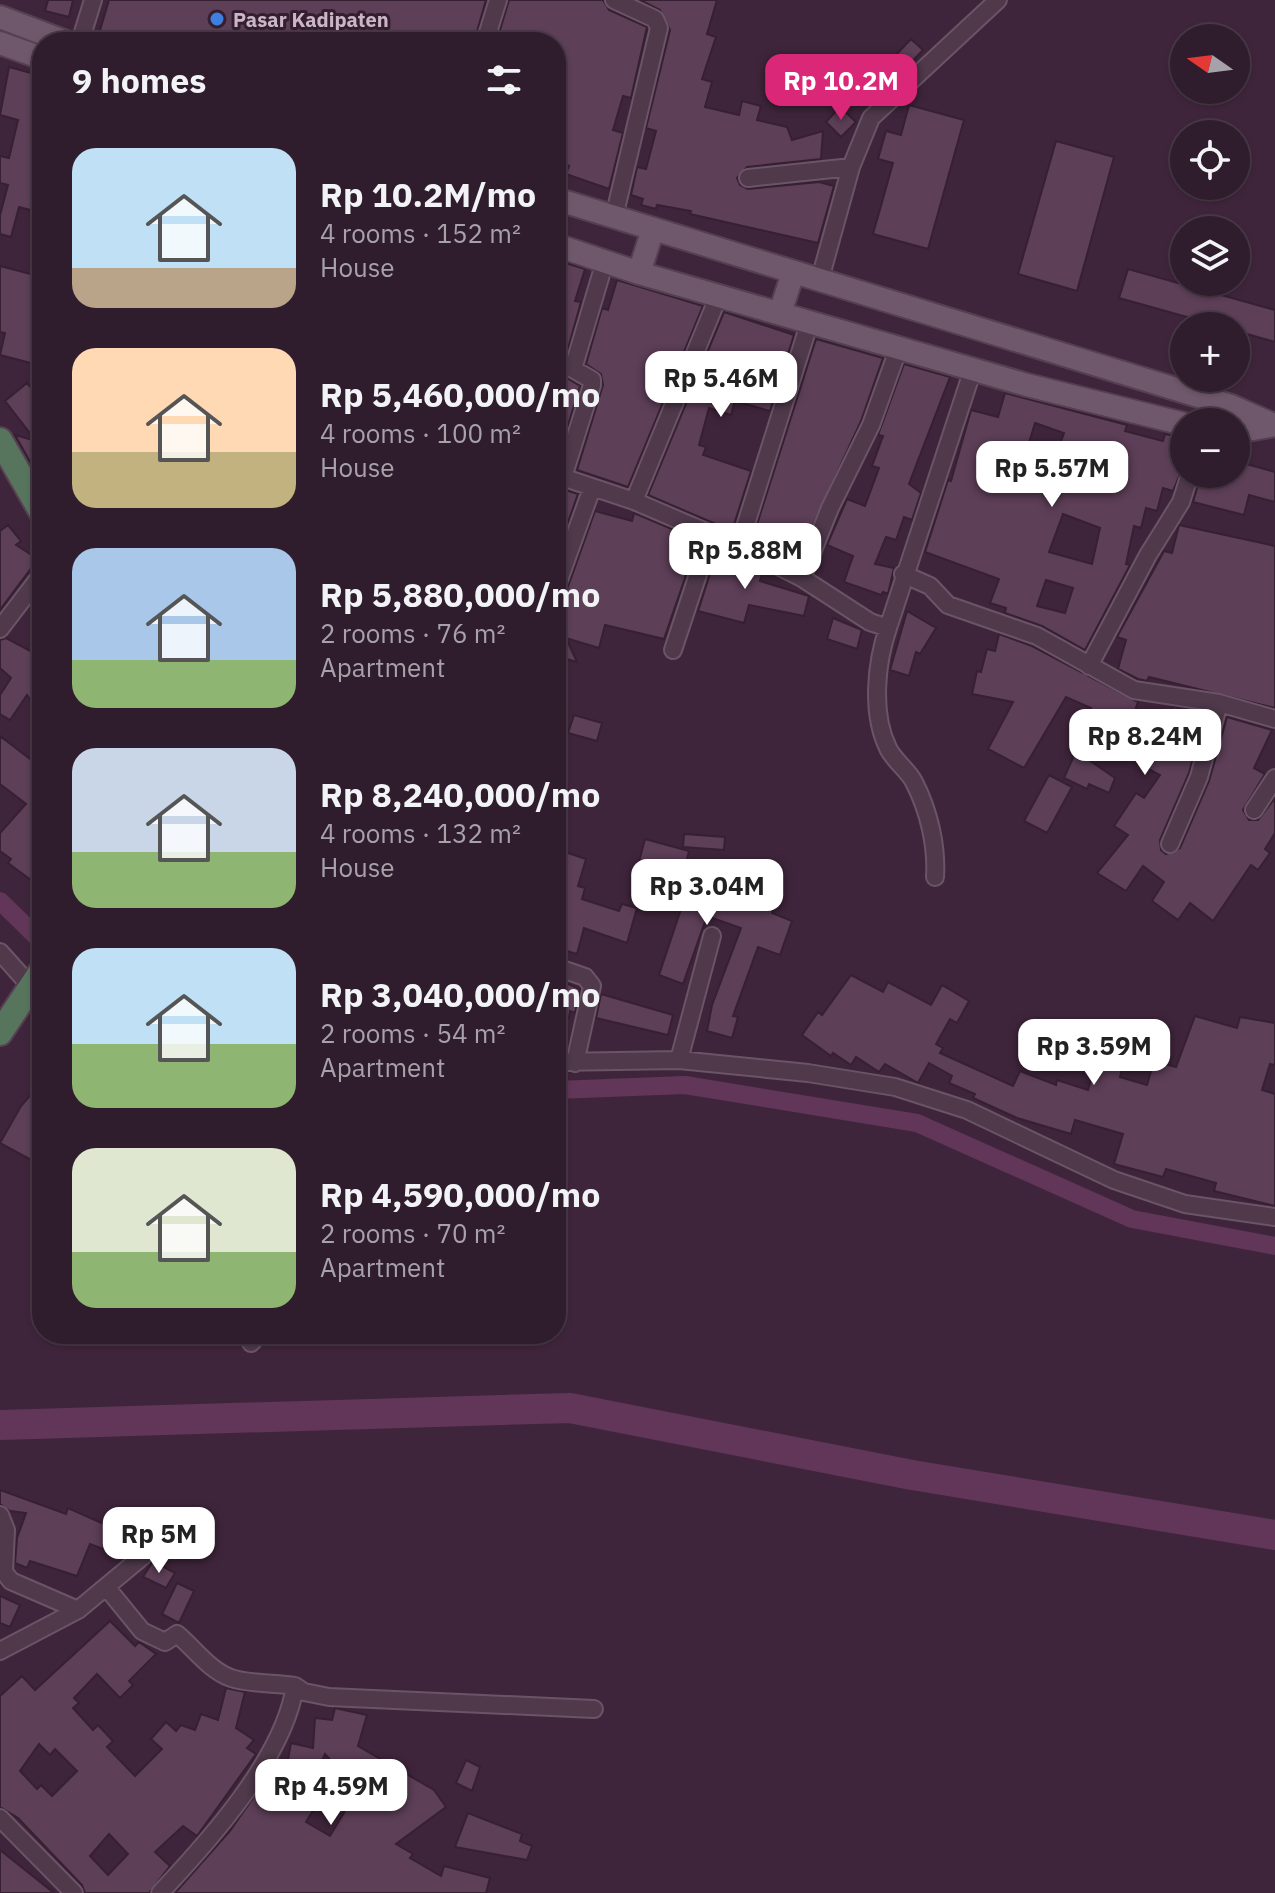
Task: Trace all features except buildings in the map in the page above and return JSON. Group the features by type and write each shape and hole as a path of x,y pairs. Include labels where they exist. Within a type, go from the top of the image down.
{"highway":[{"path":"2,445 32,493"},
{"path":"0,1033 32,990"}],"main road":[{"path":"0,17 40,32"},
{"path":"0,43 32,54"},
{"path":"566,202 1231,406 1275,425"},
{"path":"639,273 653,229"},
{"path":"566,248 639,273 1027,385 1170,421"},
{"path":"780,313 793,273"},
{"path":"1027,385 1037,349"},
{"path":"1250,429 1275,425"}],"street":[{"path":"83,32 93,0"},
{"path":"488,32 498,0"},
{"path":"614,0 655,19 659,28 614,217"},
{"path":"820,279 851,167 871,118 998,0"},
{"path":"748,178 851,167"},
{"path":"566,460 591,392 592,380 573,369 605,261"},
{"path":"634,501 719,295"},
{"path":"739,546 810,321"},
{"path":"802,578 830,508 871,425 899,347"},
{"path":"935,877 936,853 914,780 888,750 882,732 877,678 903,574 973,369"},
{"path":"566,478 634,501 739,546 802,578 859,616 888,628"},
{"path":"566,560 592,488"},
{"path":"1089,666 1148,555 1181,502 1186,488"},
{"path":"673,650 711,535"},
{"path":"903,574 936,590 948,605 1026,631 1134,690 1219,703 1275,719"},
{"path":"0,629 32,587"},
{"path":"1170,844 1199,777 1219,703"},
{"path":"1254,810 1275,778"},
{"path":"679,1060 712,936"},
{"path":"2,958 32,978"},
{"path":"566,970 585,977 592,986 575,1063"},
{"path":"566,1063 679,1060 808,1073 895,1087 967,1110 1114,1180 1185,1204 1275,1217"},
{"path":"0,1515 6,1530 4,1572 11,1581 78,1610"},
{"path":"0,1651 78,1610 143,1556"},
{"path":"107,1588 142,1631 165,1642 177,1634 203,1655 213,1669 233,1679 295,1686 304,1692 329,1697 594,1709"},
{"path":"160,1893 251,1781 291,1714 295,1686"},
{"path":"0,1818 74,1893"}],"waterway":[{"path":"0,901 32,932"},
{"path":"566,1090 685,1085 917,1123 1132,1219 1275,1246"},
{"path":"0,1425 570,1408 912,1475 1275,1535"}],"place":[{"name":"Pasar Kadipaten","path":"217,19"}]}
